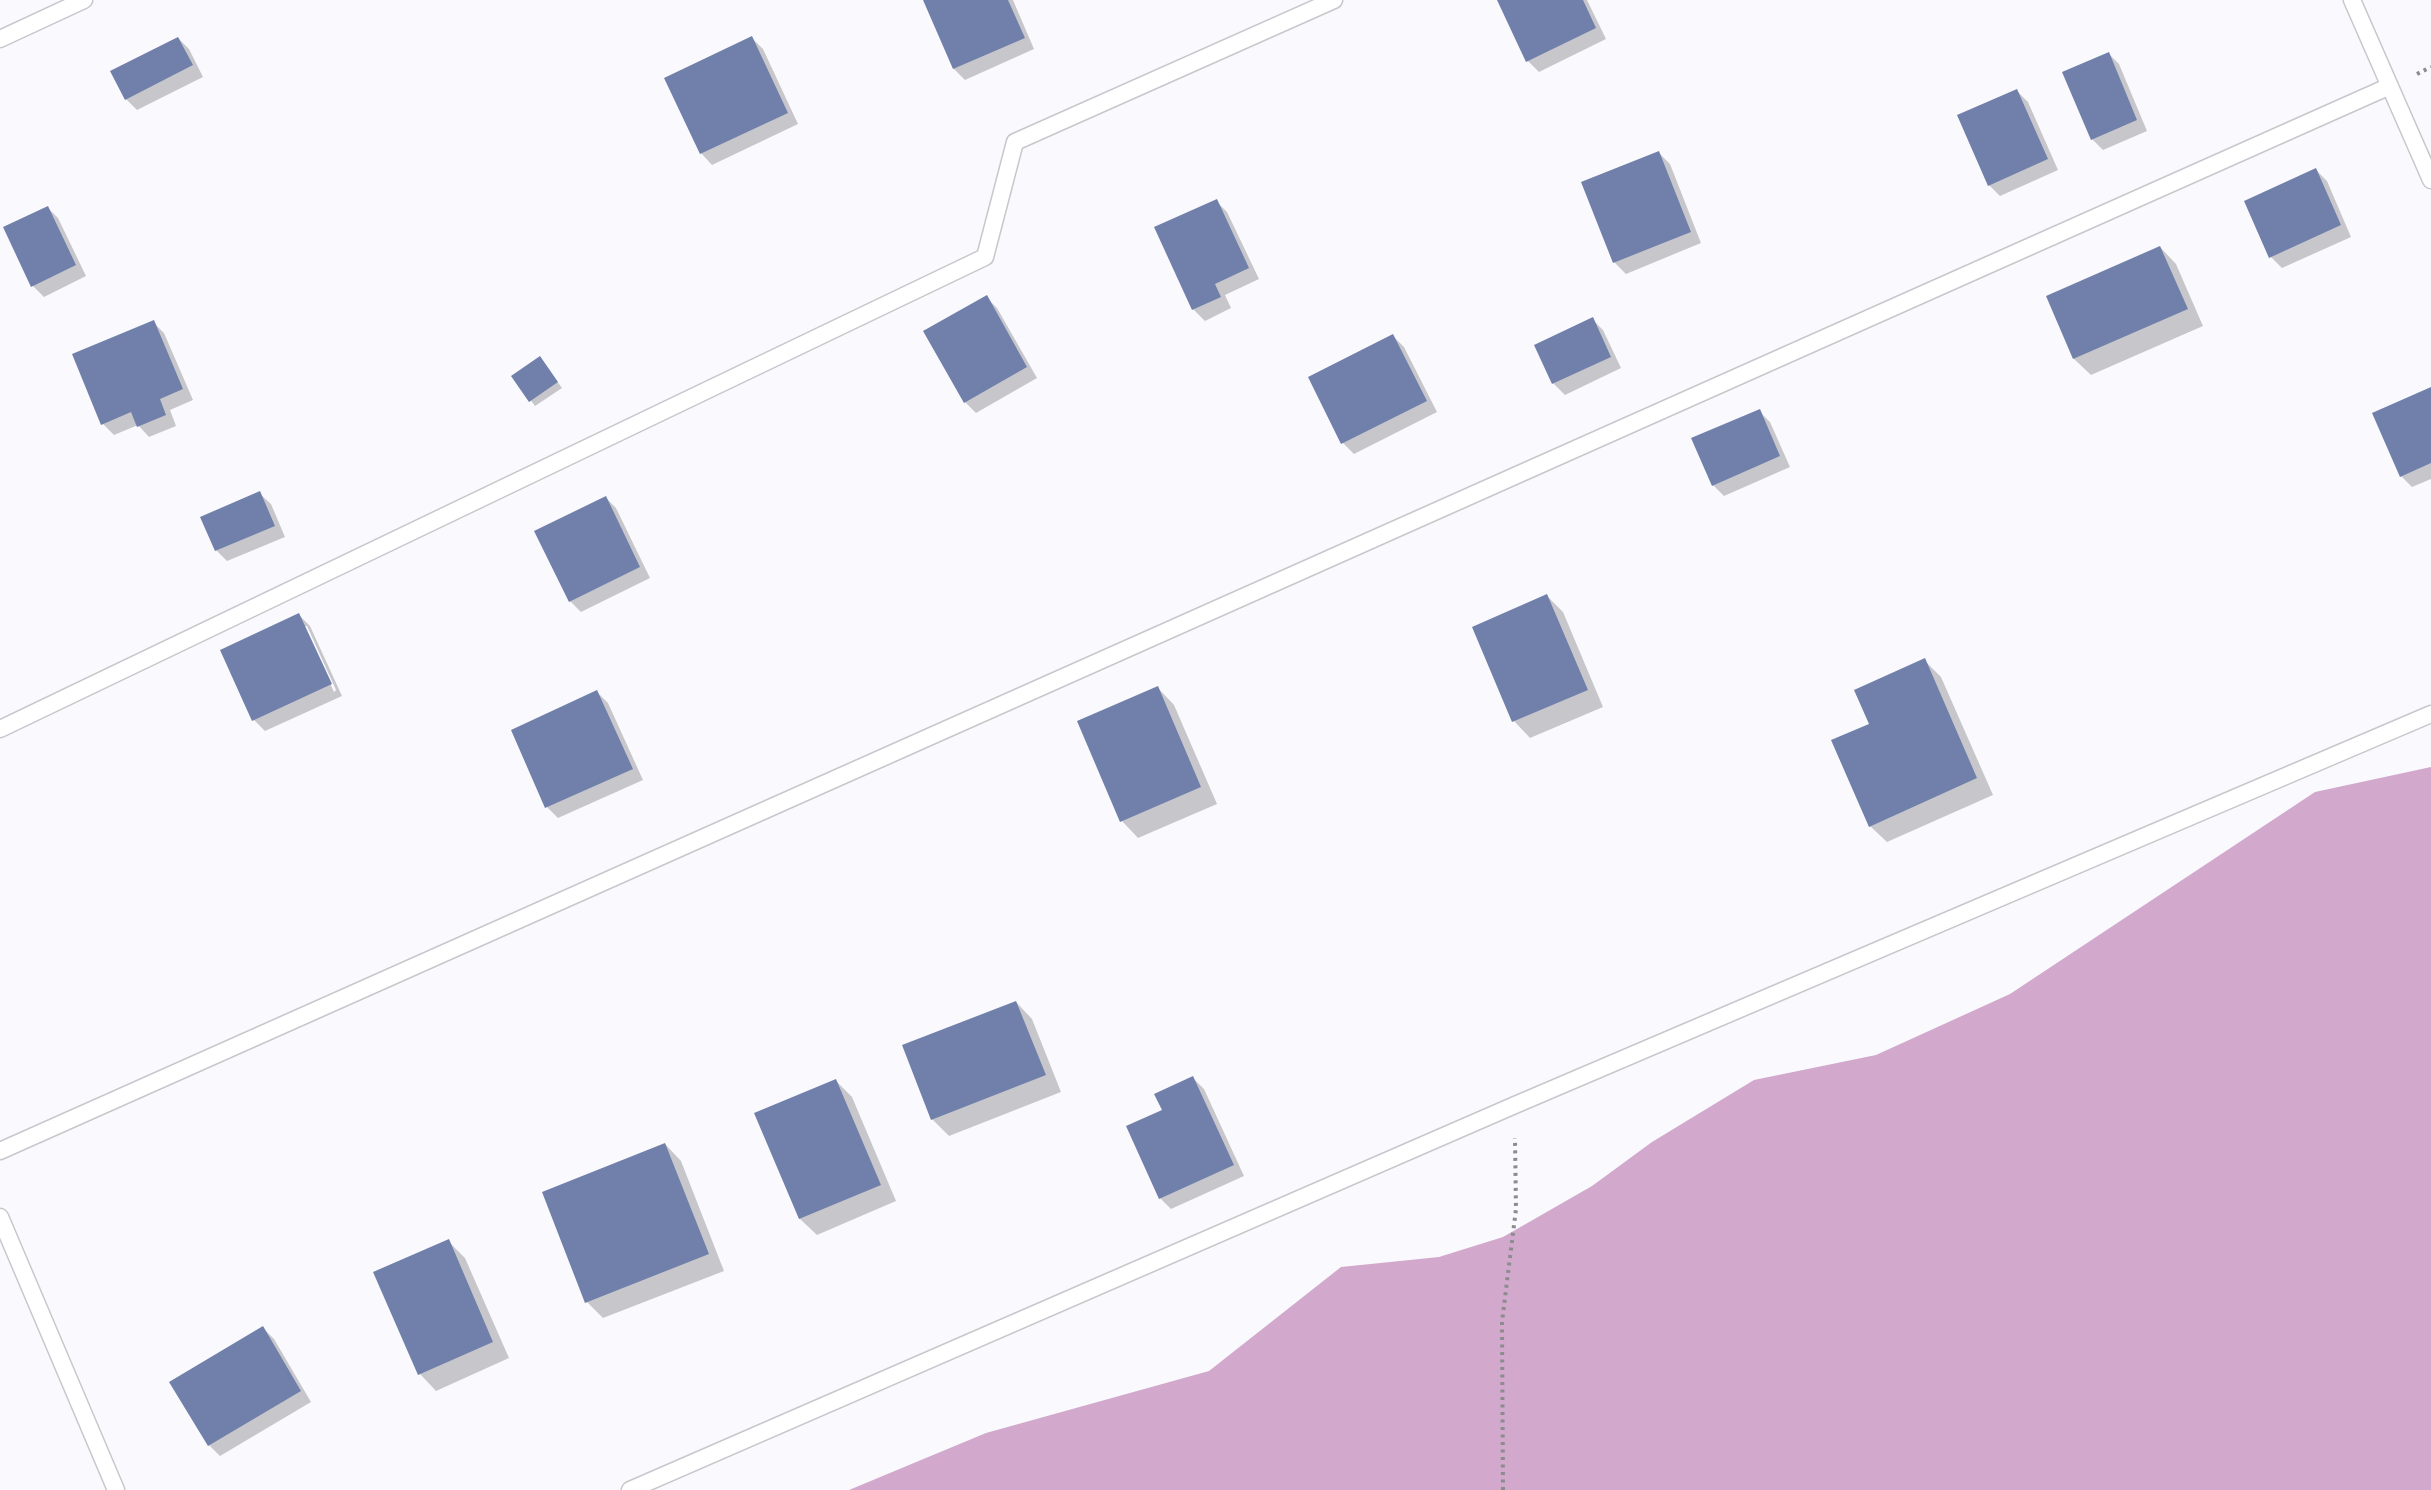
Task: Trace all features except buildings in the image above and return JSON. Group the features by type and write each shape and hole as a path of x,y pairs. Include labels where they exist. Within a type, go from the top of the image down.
{"lane":[{"path":"0,39 84,0"},
{"path":"0,729 985,257 1015,142 1334,0"},
{"path":"2352,0 2431,180"},
{"path":"0,1151 2390,87"},
{"path":"630,1490 1515,1105 2431,714"},
{"path":"0,1216 116,1490"}],"path":[{"path":"1503,1490 1502,1322 1516,1209 1515,1105"}],"shaded area":[{"path":"2431,767 2431,1490 849,1490 986,1433 1209,1371 1341,1267 1439,1257 1503,1237 1592,1186 1652,1142 1754,1080 1876,1055 2010,994 2315,792"}]}
